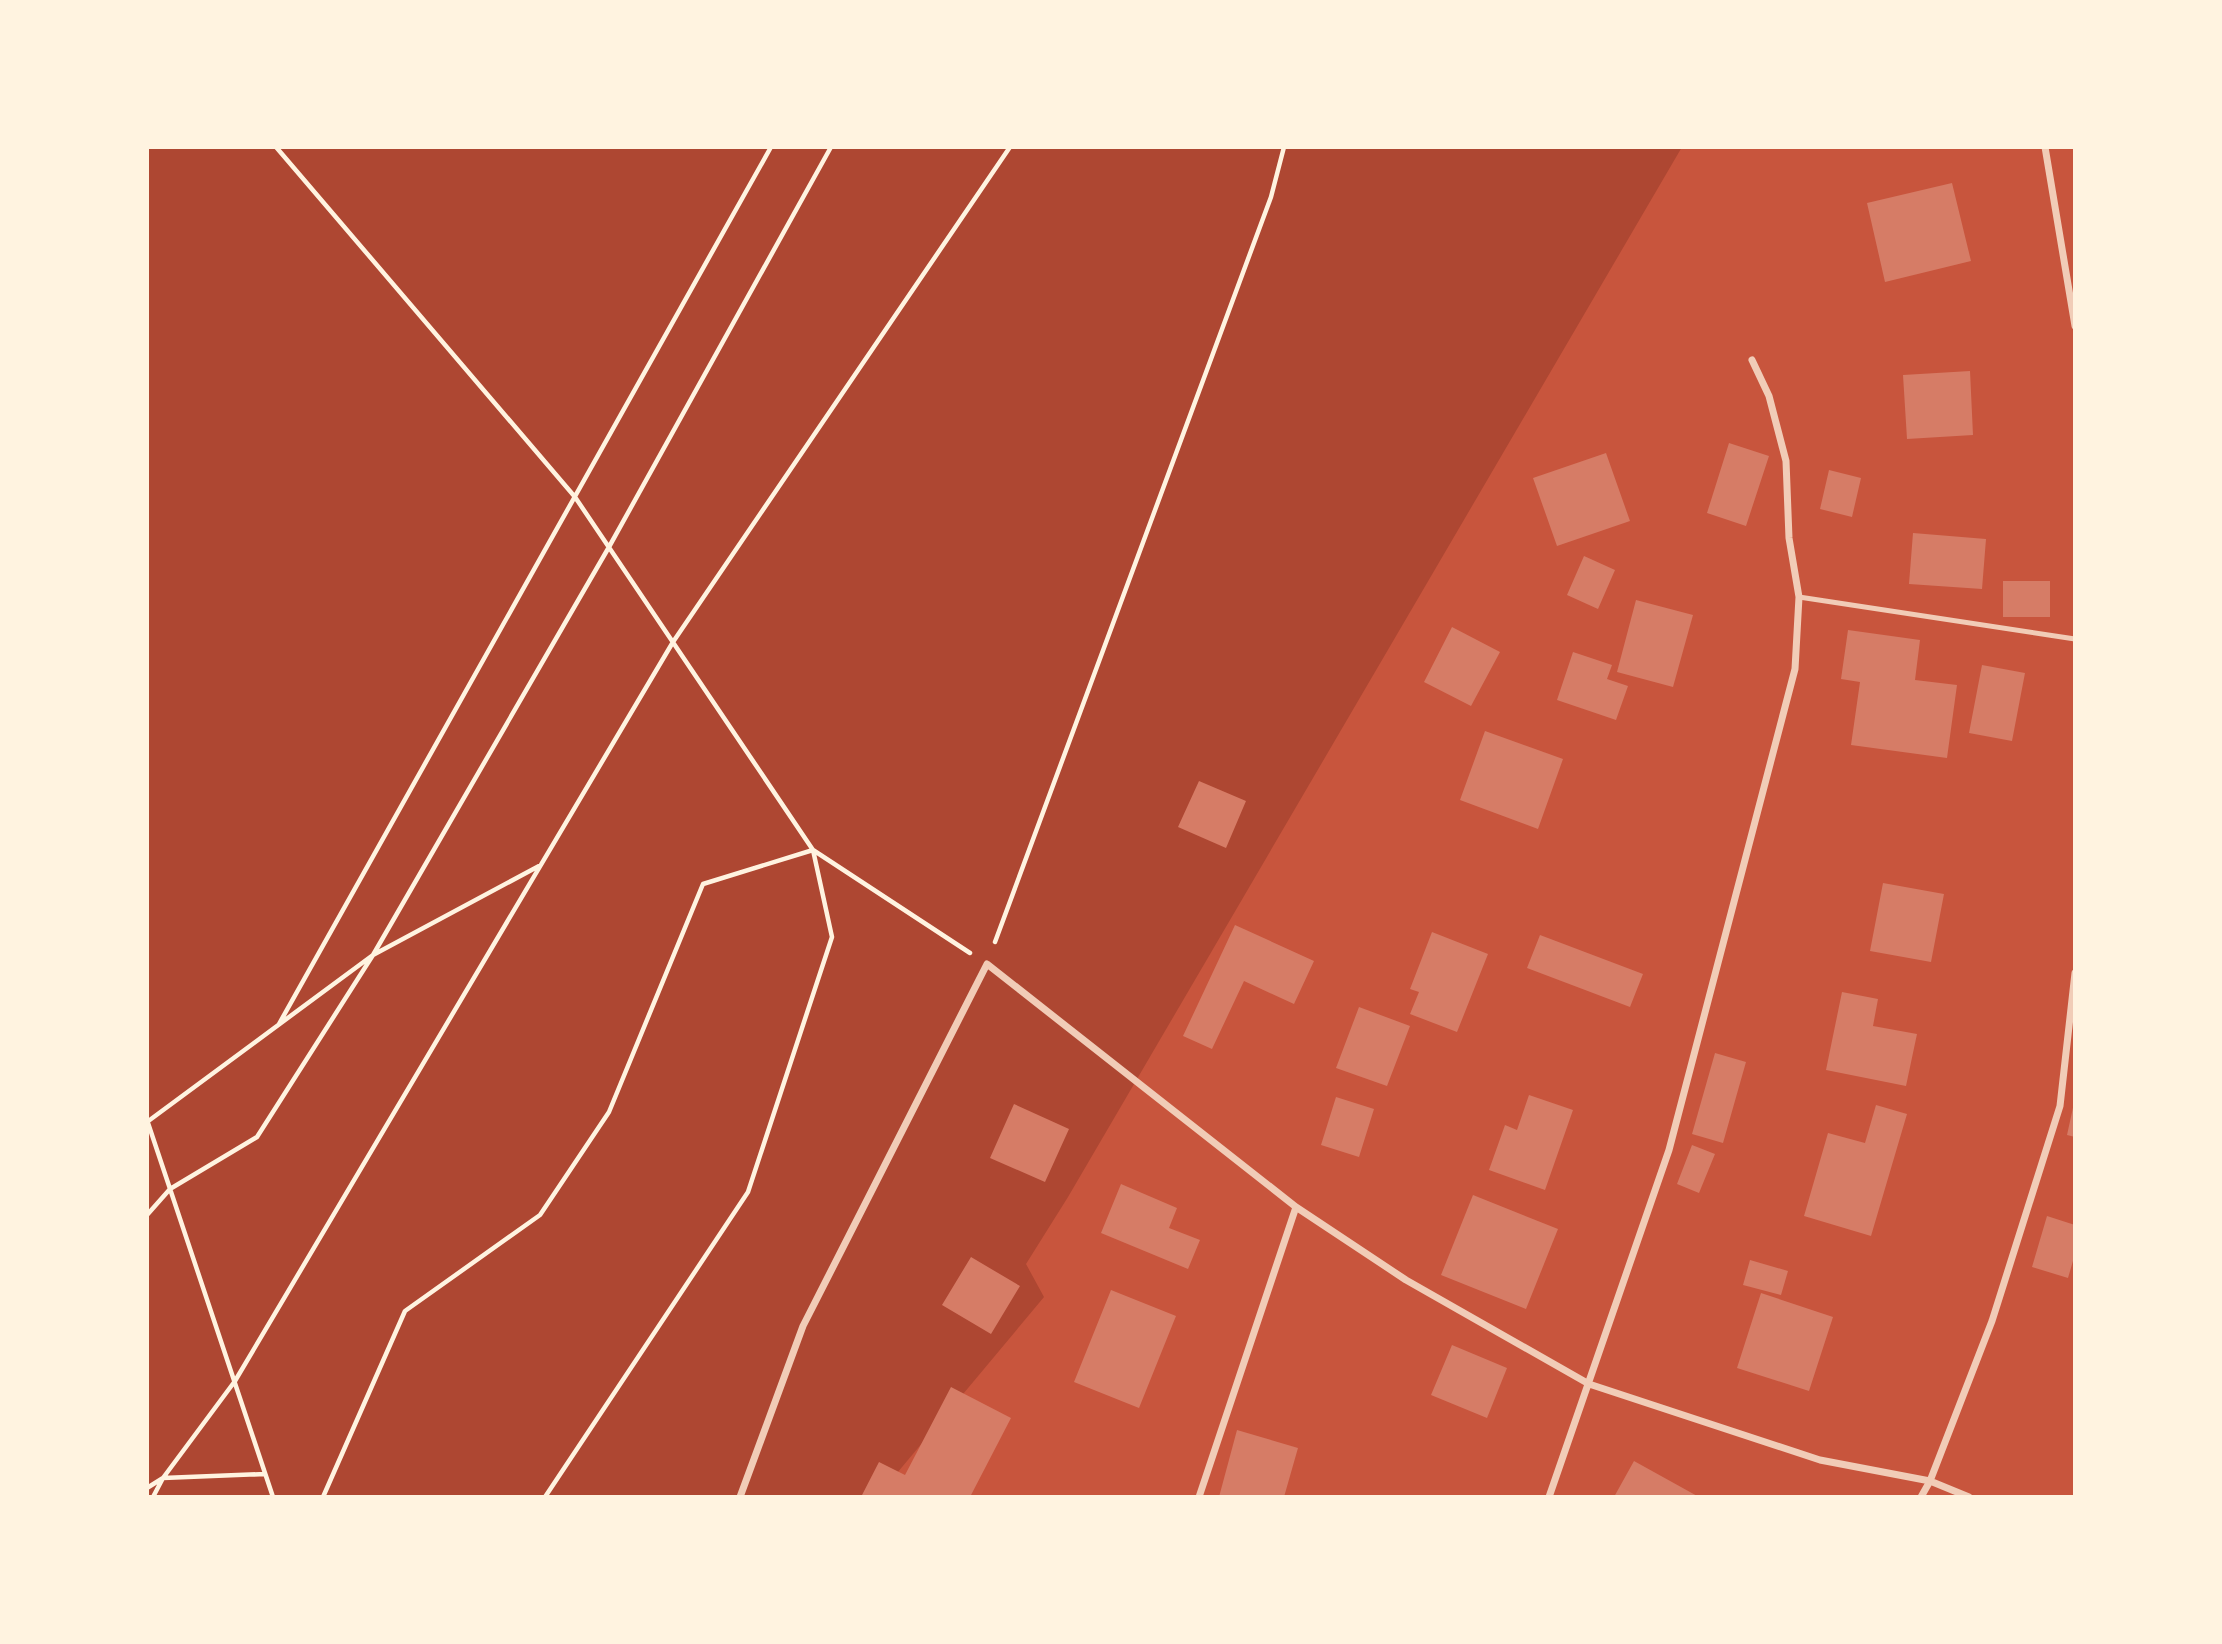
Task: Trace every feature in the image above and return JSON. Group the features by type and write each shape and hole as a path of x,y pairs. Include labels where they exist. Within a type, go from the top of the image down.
{"street":[{"path":"2045,147 2075,326"},
{"path":"1549,1497 1669,1150 1795,669 1799,597 1789,538 1786,461 1769,397 1752,360"},
{"path":"740,1497 803,1326 987,964 1296,1207 1406,1280 1589,1384 1820,1460 1930,1480 1969,1497"},
{"path":"1921,1497 1992,1321 2060,1106 2075,973"},
{"path":"1199,1497 1296,1207"}],"lane":[{"path":"1799,597 2075,639"}],"path":[{"path":"276,147 575,497 813,850 832,937 748,1192 545,1497"},
{"path":"279,1024 771,147"},
{"path":"147,1215 170,1189 257,1137 373,955 609,547 831,147"},
{"path":"153,1497 163,1478 234,1381 673,642 1010,147"},
{"path":"813,850 987,964 1271,197 1283,147"},
{"path":"323,1497 405,1311 540,1215 609,1112 703,884 813,850"},
{"path":"273,1497 147,1121 373,955 540,866"},
{"path":"147,1488 163,1478 265,1474"}],"shaded area":[{"path":"147,147 1682,147 1068,1197 1026,1264 1044,1297 877,1497 147,1497"}],"building":[{"path":"1952,183 1971,261 1885,282 1867,203"},
{"path":"1970,371 1973,435 1907,439 1903,375"},
{"path":"1729,443 1769,456 1746,526 1707,513"},
{"path":"1606,453 1630,521 1557,546 1533,478"},
{"path":"1829,470 1861,478 1852,517 1820,509"},
{"path":"1913,533 1986,539 1982,589 1909,584"},
{"path":"1584,556 1615,570 1598,609 1567,595"},
{"path":"2003,581 2050,581 2050,617 2003,617"},
{"path":"1636,600 1693,615 1673,687 1617,672"},
{"path":"1452,627 1500,652 1471,706 1424,682"},
{"path":"1848,630 1920,640 1915,680 1957,685 1947,758 1851,745 1860,682 1841,679"},
{"path":"1573,652 1612,665 1607,679 1628,686 1616,720 1557,700"},
{"path":"1982,665 2025,673 2012,741 1969,733"},
{"path":"1485,731 1563,759 1538,829 1460,800"},
{"path":"1199,781 1246,801 1226,848 1178,827"},
{"path":"1883,883 1944,894 1931,962 1870,951"},
{"path":"1235,925 1314,961 1294,1004 1244,981 1212,1049 1183,1036"},
{"path":"1432,932 1488,954 1457,1032 1410,1014 1419,992 1410,989"},
{"path":"1540,935 1643,974 1630,1007 1527,968"},
{"path":"1842,992 1878,999 1873,1026 1917,1034 1906,1086 1826,1070"},
{"path":"1359,1007 1410,1026 1387,1086 1336,1068"},
{"path":"1715,1053 1746,1062 1723,1143 1692,1134"},
{"path":"1529,1095 1573,1110 1545,1190 1489,1170 1505,1125 1517,1130"},
{"path":"1336,1097 1374,1109 1359,1157 1321,1145"},
{"path":"2075,1103 2075,1137 2067,1135"},
{"path":"1014,1104 1069,1129 1045,1182 990,1158"},
{"path":"1876,1105 1907,1114 1871,1236 1804,1216 1828,1133 1865,1143"},
{"path":"1692,1145 1715,1154 1699,1193 1677,1184"},
{"path":"1121,1184 1177,1208 1169,1228 1200,1240 1188,1269 1101,1233"},
{"path":"1473,1195 1558,1229 1526,1309 1441,1275"},
{"path":"2047,1216 2075,1225 2075,1254 2068,1278 2032,1267"},
{"path":"971,1257 1020,1286 991,1334 942,1305"},
{"path":"1750,1260 1788,1271 1781,1295 1743,1285"},
{"path":"1111,1290 1176,1316 1139,1408 1074,1382"},
{"path":"1761,1293 1833,1317 1809,1391 1737,1368"},
{"path":"1452,1345 1507,1368 1487,1418 1431,1395"},
{"path":"951,1387 1011,1418 970,1497 861,1497 879,1462 905,1475"},
{"path":"1237,1430 1298,1448 1284,1497 1219,1497"},
{"path":"1634,1461 1699,1497 1614,1497"}]}
